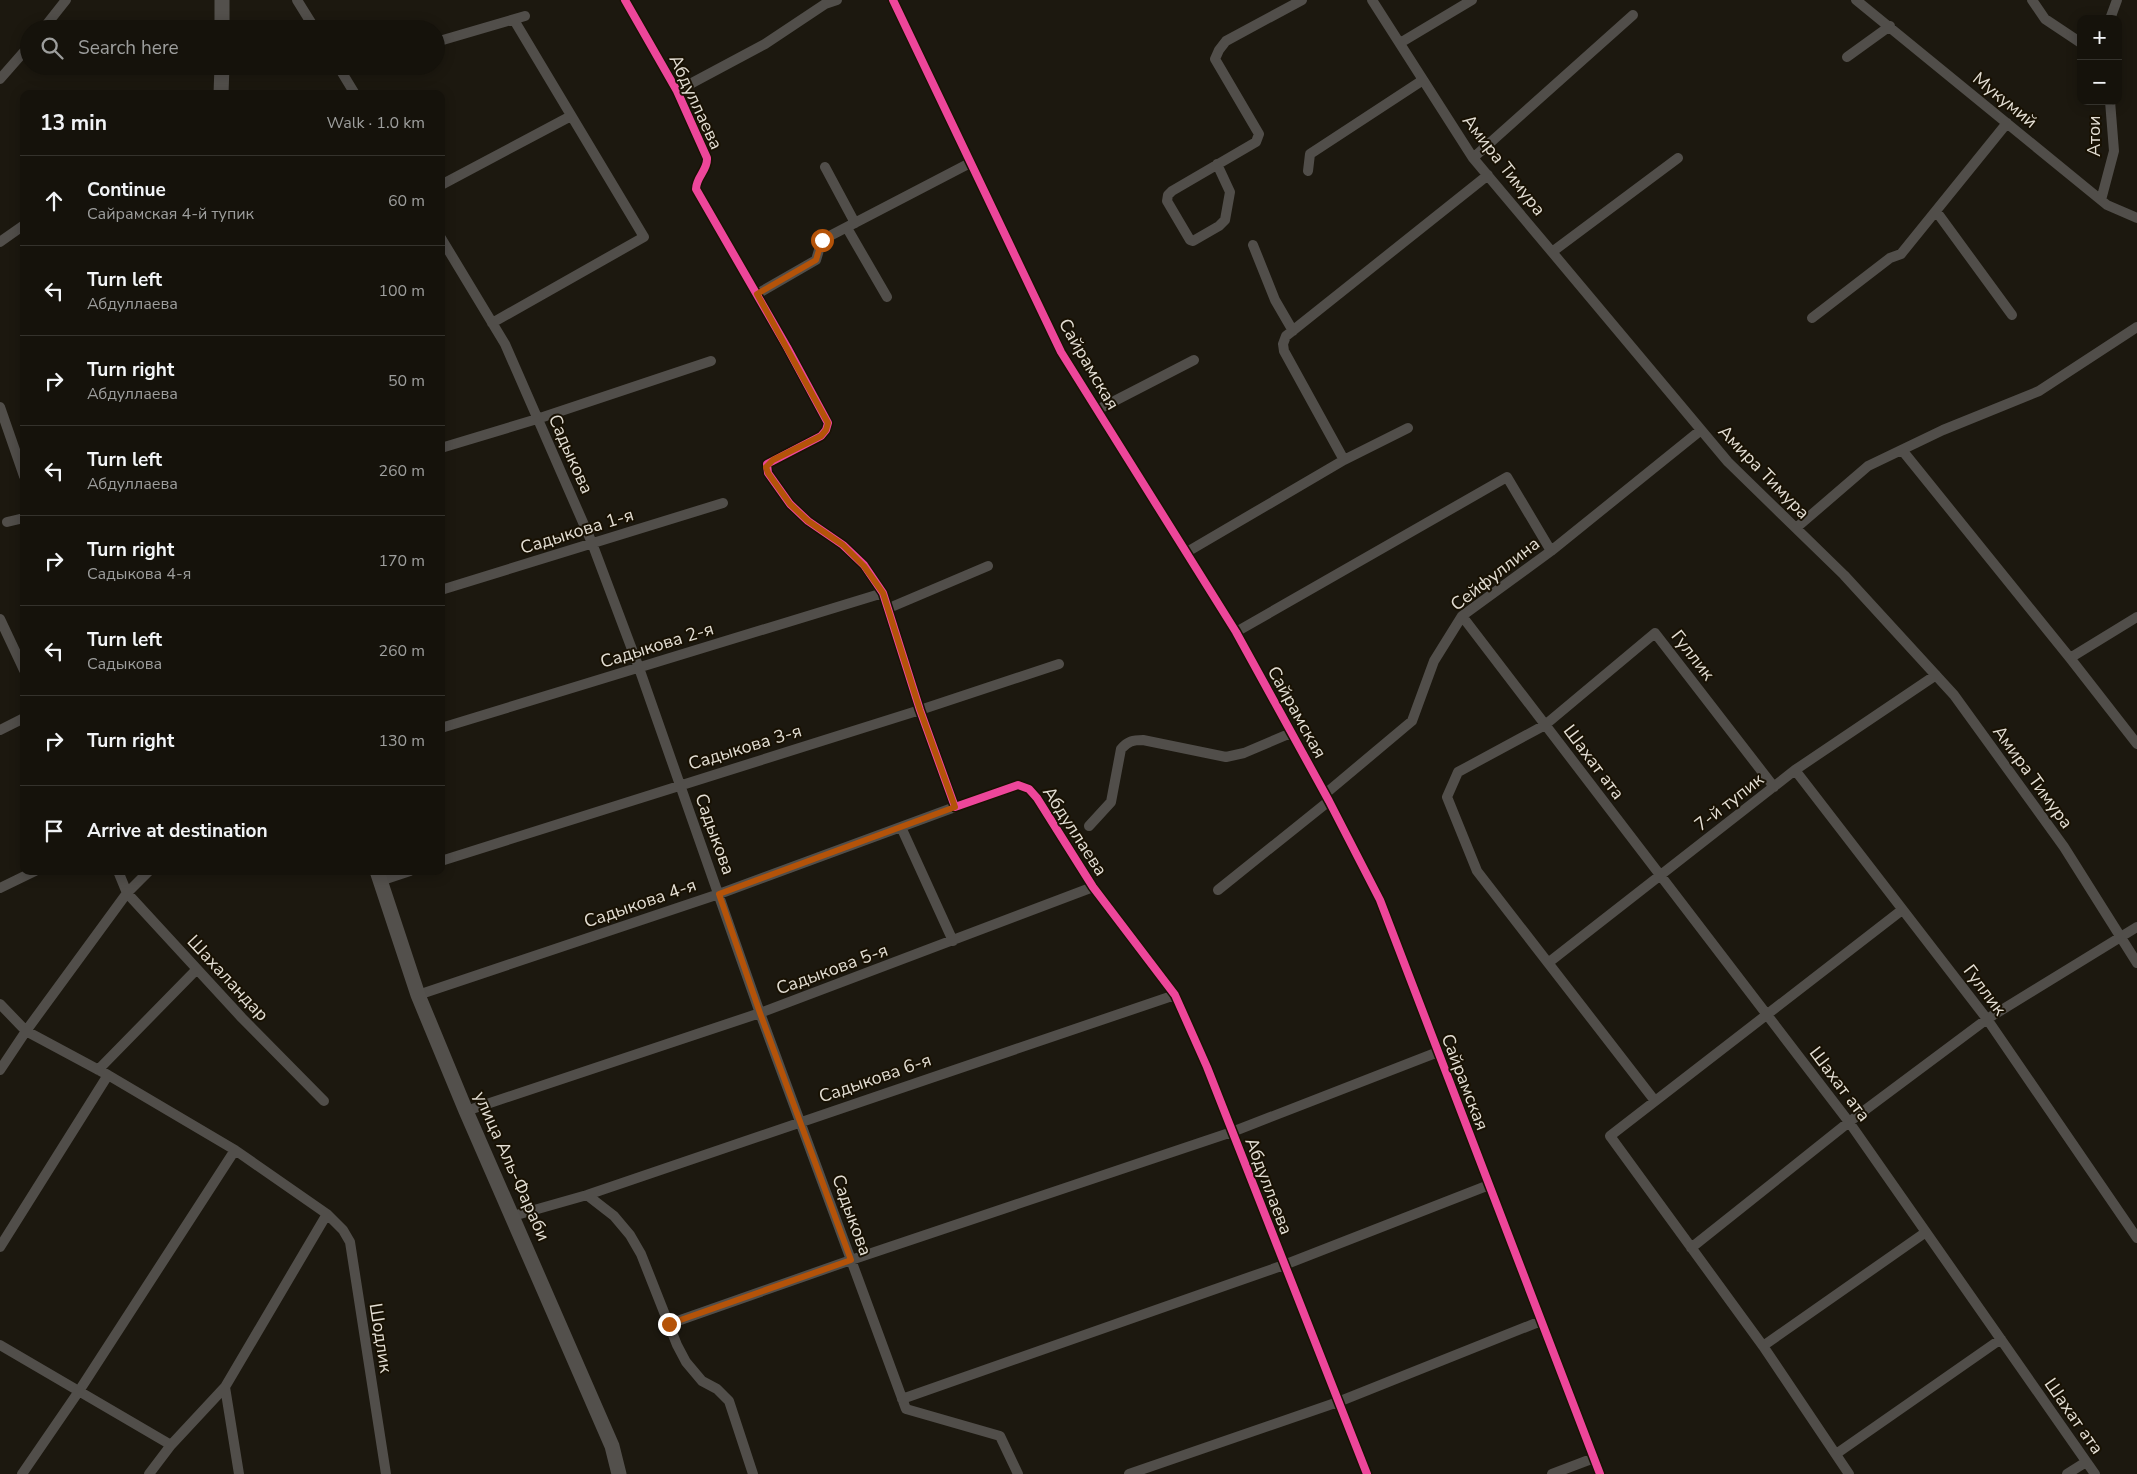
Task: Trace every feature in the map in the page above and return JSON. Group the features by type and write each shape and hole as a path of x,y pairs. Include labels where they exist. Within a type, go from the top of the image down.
{"main road":[{"path":"222,0 222,20"},
{"path":"221,90 222,75"},
{"name":"улица Аль-Фараби","path":"378,876 418,995 466,1111 612,1446 618,1474"}],"street":[{"path":"50,20 66,0"},
{"path":"297,0 309,20"},
{"name":"Абдуллаева","path":"624,0 677,91 707,158 707,163 698,179 696,189 757,294 828,423 826,430 821,436 767,464 768,473 790,504 808,521 843,545 864,566 883,593 920,710 955,807 1018,785 1029,789 1037,798 1093,888 1175,995 1207,1067 1367,1474"},
{"path":"677,91 765,44 825,4 837,0"},
{"name":"Сайрамская","path":"893,0 1061,352 1236,632 1327,797 1380,900 1600,1474"},
{"path":"1217,164 1230,192 1225,220 1219,226 1190,240 1167,201 1168,195 1217,164 1256,142 1259,134 1216,59 1219,50 1226,42 1302,0"},
{"name":"Амира Тимура","path":"1372,0 1473,158 1728,462 1844,575 1954,695 2064,847 2137,963"},
{"path":"1400,43 1472,0"},
{"name":"Мукумий","path":"1856,0 2101,200 2137,218"},
{"path":"2032,0 2045,19 2077,40"},
{"path":"2111,15 2117,0"},
{"path":"1473,158 1633,14"},
{"path":"445,39 525,16"},
{"path":"492,323 644,237 514,20"},
{"path":"1847,57 1890,26"},
{"path":"0,79 20,56"},
{"path":"343,75 353,90"},
{"path":"1308,171 1310,154 1423,80"},
{"name":"Атои","path":"2101,200 2114,151 2110,105"},
{"path":"445,183 571,116"},
{"path":"1812,318 1890,258 1901,254 2007,123"},
{"path":"1552,252 1678,158"},
{"path":"757,294 816,260 822,240 970,164"},
{"path":"825,167 887,297"},
{"path":"1344,460 1284,351 1283,344 1286,336 1488,175"},
{"path":"1936,211 2012,314"},
{"path":"0,242 20,228"},
{"name":"Садыкова","path":"445,245 505,344 592,543 639,668 760,1013 902,1399"},
{"path":"1253,245 1275,300 1294,330"},
{"path":"1796,528 1868,466 1943,430 2039,391 2137,327"},
{"path":"1097,410 1194,360"},
{"path":"445,447 537,419 711,361"},
{"path":"0,407 20,464"},
{"path":"1187,552 1344,460 1408,428"},
{"name":"Сейфуллина","path":"1218,890 1327,797 1412,720 1434,661 1462,616 1551,551 1701,430"},
{"path":"1902,450 2137,744"},
{"path":"1236,632 1507,477 1551,551"},
{"name":"Садыкова 1-я","path":"445,589 723,502"},
{"path":"8,522 20,519"},
{"path":"889,608 988,566"},
{"name":"Садыкова 2-я","path":"445,727 883,593"},
{"name":"Шахат ата","path":"1462,616 1849,1122 2095,1474"},
{"path":"2070,658 2137,617"},
{"path":"0,619 20,662"},
{"name":"Гуллик","path":"1545,725 1655,633 1774,787"},
{"name":"Садыкова 3-я","path":"445,860 680,784 920,710 1059,664"},
{"name":"7-й тупик","path":"1548,963 1795,770 1936,676"},
{"path":"0,730 20,720"},
{"name":"Шахат ата","path":"1545,725 1458,772 1447,797 1477,871 1655,1101"},
{"path":"1089,826 1112,802 1121,749 1126,743 1134,740 1143,740 1226,757 1244,754 1291,733"},
{"name":"Гуллик","path":"1795,770 1987,1019 2137,1238"},
{"name":"Садыкова 4-я","path":"418,995 719,894 955,807"},
{"path":"901,826 953,941"},
{"path":"0,888 27,875"},
{"name":"Шахаландар","path":"120,875 127,892 242,1018 324,1101"},
{"path":"0,1070 127,892 145,875"},
{"name":"Садыкова 5-я","path":"466,1111 760,1013 1093,888"},
{"path":"1849,1474 1762,1346 1610,1136 1902,910"},
{"path":"1691,1248 1849,1122 1987,1019 2137,927"},
{"path":"0,1248 103,1072 197,969"},
{"name":"Садыкова 6-я","path":"513,1216 587,1195 1175,995"},
{"name":"Шодлик","path":"0,1005 26,1031 103,1072 235,1150 327,1214 343,1230 350,1242 386,1474"},
{"path":"669,1324 851,1260 1232,1132 1438,1052"},
{"path":"22,1474 79,1391 235,1150"},
{"path":"1018,1474 1000,1436 906,1409 902,1399 1284,1265 1489,1185"},
{"path":"587,1195 614,1216 630,1235 641,1254 686,1362 702,1381 717,1389 728,1401 753,1474"},
{"path":"149,1474 171,1445 225,1386 327,1214"},
{"path":"1762,1346 1926,1232"},
{"path":"1129,1474 1338,1402 1541,1321"},
{"path":"1836,1454 2001,1339"},
{"path":"0,1345 171,1445"},
{"path":"225,1386 239,1474"},
{"path":"1552,1474 1594,1458"},
{"path":"2067,1474 2086,1462"}],"cycle path":[{"path":"625,0 677,91 707,158 706,166 696,189 787,347 828,423 826,430 821,436 767,464 768,473 790,504 808,521 843,545 864,565 883,593 920,710 955,807 1018,785 1029,789 1037,798 1093,887 1175,995 1207,1067 1367,1474"},
{"path":"893,0 1061,352 1236,632 1329,801 1380,900 1600,1474"}],"route":[{"path":"669,1324 851,1260 760,1013 719,894 955,807 920,710 883,593 864,566 843,545 808,521 790,504 768,473 766,467 773,460 821,436 826,430 828,423 757,294 816,260 822,240"}]}
